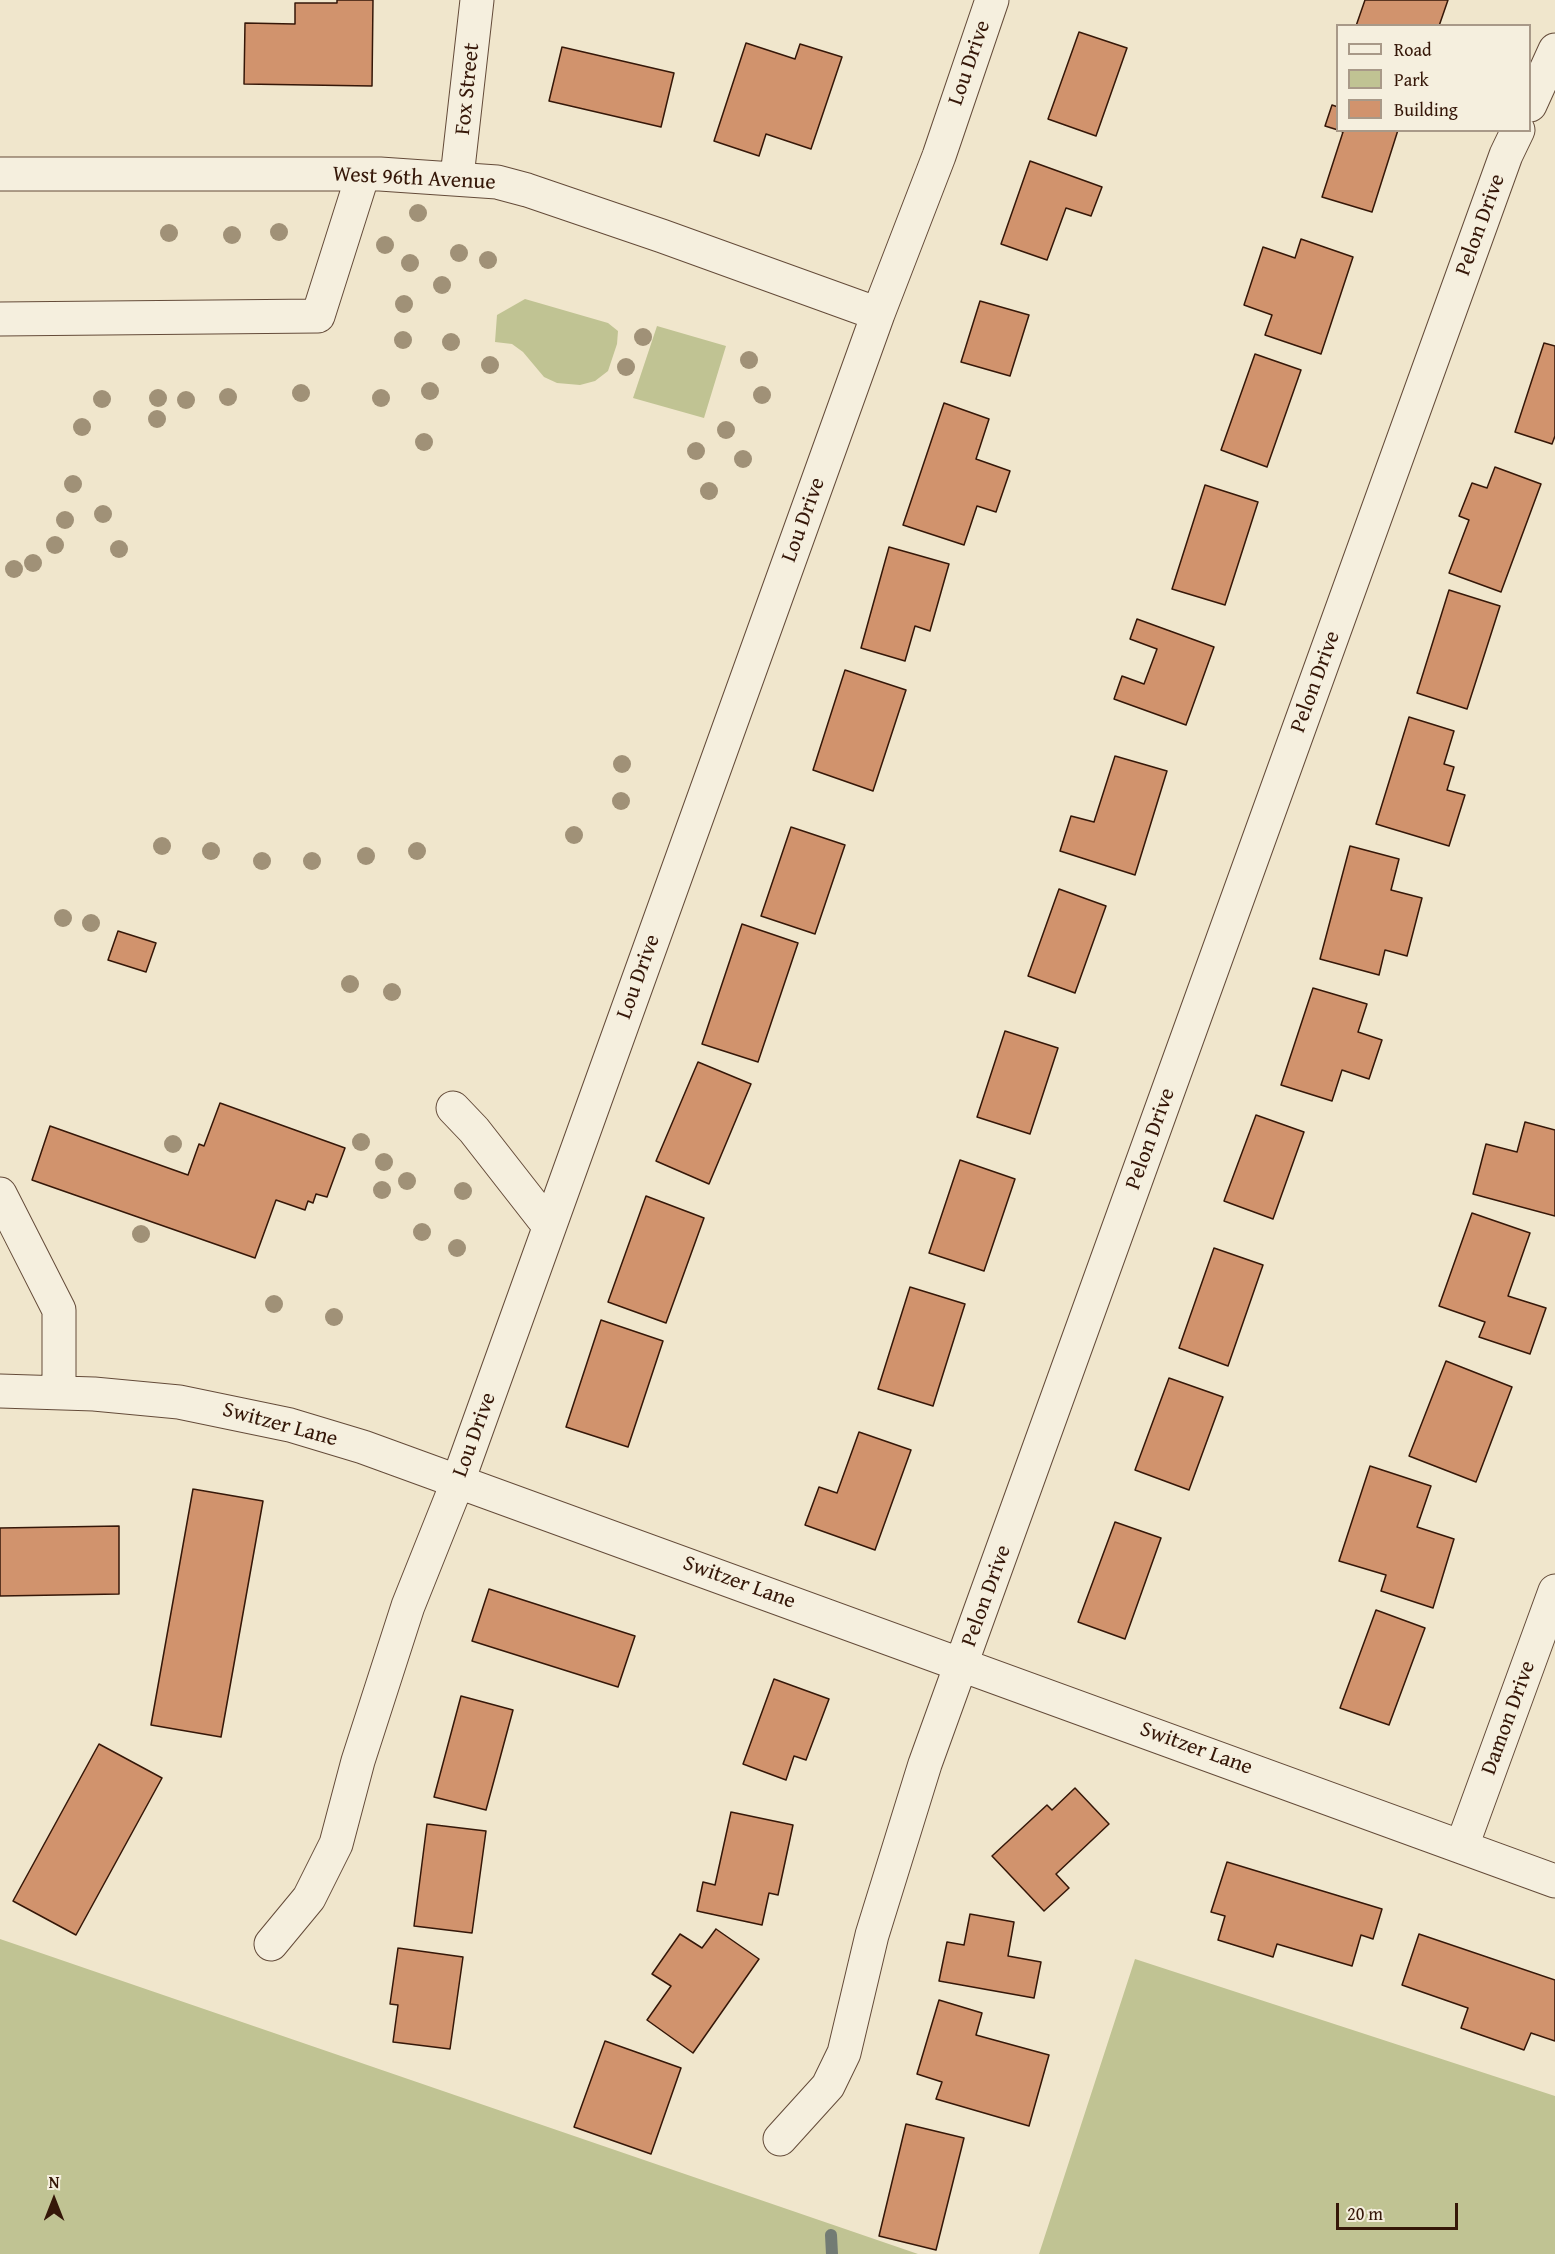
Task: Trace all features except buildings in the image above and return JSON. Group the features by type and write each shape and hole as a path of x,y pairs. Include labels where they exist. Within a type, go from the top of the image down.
{"street":[{"name":"Fox Street","path":"457,177 477,0"},
{"name":"Lou Drive","path":"271,1944 294,1920 309,1898 336,1844 358,1761 408,1606 458,1480 878,314 939,156 992,0"},
{"path":"1531,103 1555,50"},
{"name":"Pelon Drive","path":"780,2139 828,2086 844,2053 872,1935 926,1764 1486,212 1517,132"},
{"name":"West 96th Avenue","path":"0,174 363,174 457,177 526,190 878,314"},
{"path":"0,319 318,316 363,174"},
{"path":"453,1108 474,1130 549,1226"},
{"path":"0,1194 59,1310 59,1392"},
{"name":"Switzer Lane","path":"0,1391 59,1392 148,1399 217,1408 290,1425 458,1480 1555,1881"},
{"name":"Damon Drive","path":"1462,1846 1555,1591"}],"green space":[{"path":"525,299 608,323 618,331 617,344 608,371 595,381 580,385 557,383 544,377 523,352 512,344 495,342 497,315"},
{"path":"657,326 726,346 704,418 633,398"},
{"path":"0,1939 918,2254 0,2254"},
{"path":"1135,1959 1555,2096 1555,2254 1039,2254"}],"waterway":[{"path":"831,2235 832,2254"}]}
